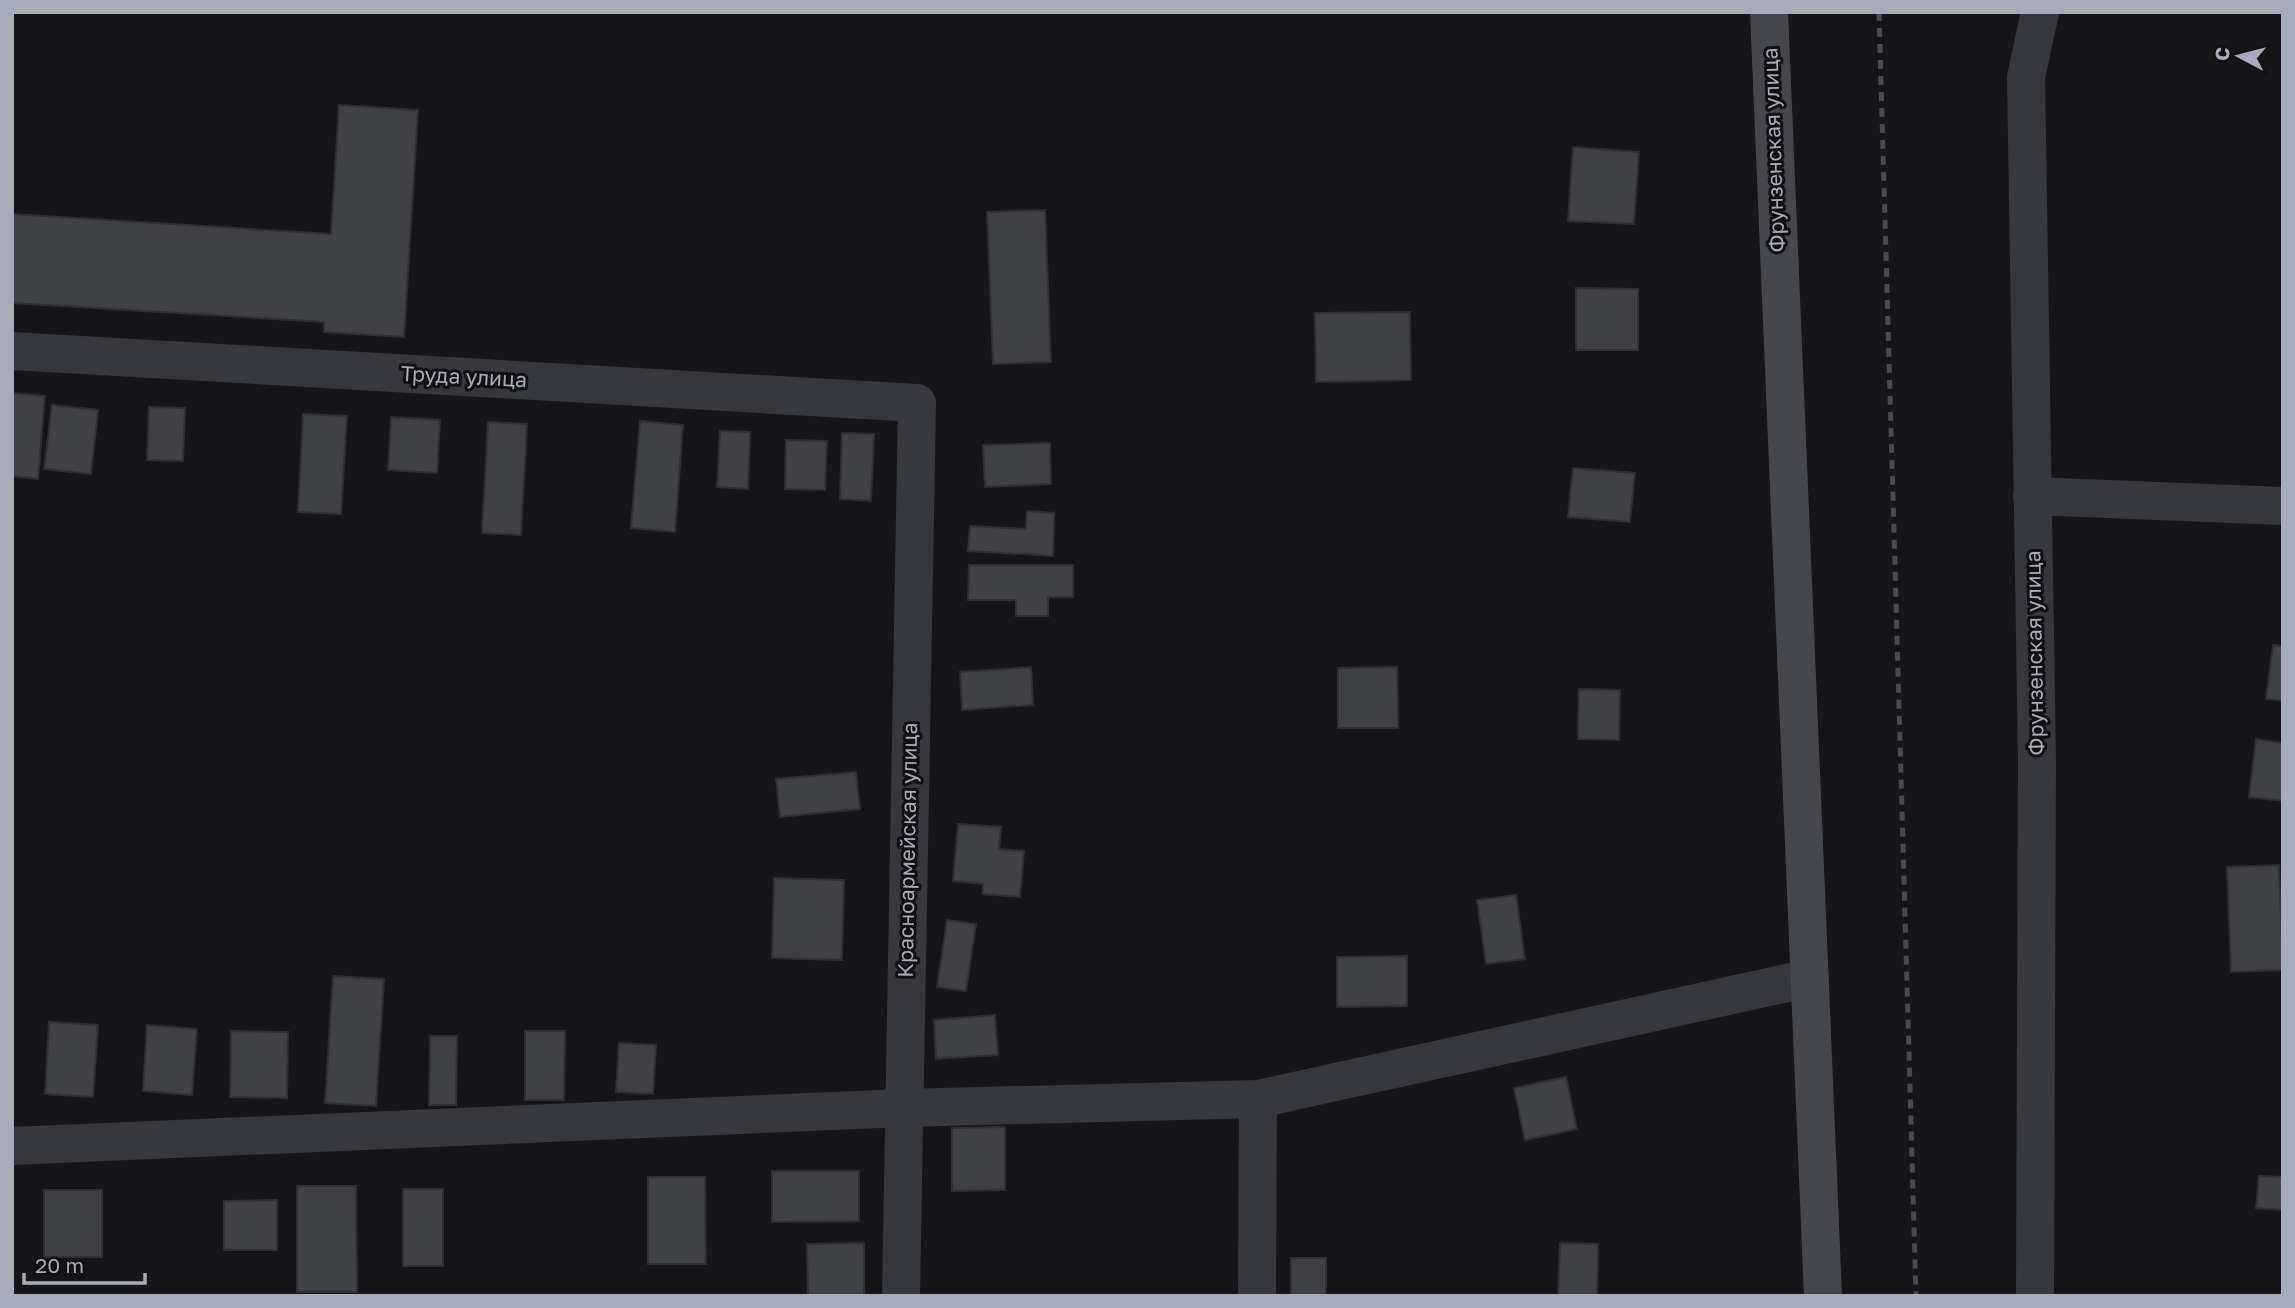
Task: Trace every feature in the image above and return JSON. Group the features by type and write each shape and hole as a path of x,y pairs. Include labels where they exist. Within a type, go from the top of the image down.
{"street":[{"name":"Фрунзенская улица","path":"1769,12 1824,1296"},
{"name":"Фрунзенская улица","path":"2035,1296 2037,761 2026,77 2040,12"},
{"name":"Труда улица","path":"12,351 917,403"},
{"name":"Красноармейская улица","path":"901,1296 917,403"},
{"path":"2032,496 2283,506"},
{"path":"12,1146 903,1108 1258,1099 1810,978"},
{"path":"1258,1099 1258,1296"}],"building":[{"path":"339,105 418,110 404,337 324,332 324,322 12,303 12,214 331,234"},
{"path":"1573,147 1639,152 1634,224 1568,221"},
{"path":"1045,210 1051,362 993,364 987,212"},
{"path":"1576,288 1638,289 1638,350 1576,350"},
{"path":"1410,312 1411,380 1316,382 1315,313"},
{"path":"12,393 45,396 38,479 12,476"},
{"path":"52,405 98,410 91,474 44,469"},
{"path":"149,407 185,408 183,461 147,460"},
{"path":"303,414 347,416 341,514 298,512"},
{"path":"391,417 440,420 437,473 388,470"},
{"path":"640,421 683,425 675,532 631,528"},
{"path":"488,422 527,424 521,535 482,533"},
{"path":"720,431 750,432 748,489 717,487"},
{"path":"842,433 874,434 871,501 840,499"},
{"path":"786,440 827,441 825,490 785,489"},
{"path":"1050,443 1051,484 985,487 983,445"},
{"path":"1573,468 1635,473 1630,522 1568,517"},
{"path":"1027,511 1054,513 1053,556 968,551 970,526 1026,529"},
{"path":"969,565 1073,565 1073,597 1048,597 1048,616 1016,616 1016,600 968,600"},
{"path":"2273,645 2283,646 2283,701 2266,699"},
{"path":"1031,667 1033,705 962,710 960,672"},
{"path":"1397,667 1398,728 1338,728 1338,668"},
{"path":"1579,689 1620,690 1619,740 1578,739"},
{"path":"2256,739 2283,743 2283,801 2249,797"},
{"path":"856,772 860,809 780,817 776,779"},
{"path":"958,824 1001,827 999,849 1024,851 1020,897 983,894 983,884 953,881"},
{"path":"2279,865 2283,970 2231,972 2227,867"},
{"path":"774,878 844,880 842,960 772,958"},
{"path":"1516,895 1525,959 1486,964 1477,900"},
{"path":"947,920 976,924 966,991 937,987"},
{"path":"1407,956 1407,1006 1337,1007 1337,957"},
{"path":"333,976 384,979 376,1106 325,1103"},
{"path":"995,1015 998,1055 936,1059 934,1020"},
{"path":"49,1022 98,1025 93,1097 45,1094"},
{"path":"147,1025 197,1029 192,1095 143,1091"},
{"path":"231,1031 288,1032 287,1098 230,1097"},
{"path":"525,1031 565,1031 564,1100 525,1100"},
{"path":"430,1036 457,1036 456,1105 429,1105"},
{"path":"619,1043 656,1045 653,1094 616,1092"},
{"path":"1566,1077 1577,1129 1525,1140 1514,1088"},
{"path":"1005,1127 1005,1190 952,1191 952,1128"},
{"path":"772,1171 859,1171 859,1221 772,1222"},
{"path":"2259,1176 2283,1177 2283,1210 2256,1208"},
{"path":"648,1177 705,1177 706,1264 648,1264"},
{"path":"297,1186 356,1186 357,1292 297,1292"},
{"path":"403,1189 443,1189 443,1266 403,1266"},
{"path":"44,1190 102,1190 102,1257 44,1257"},
{"path":"277,1200 277,1250 224,1250 224,1201"},
{"path":"864,1243 864,1296 808,1296 807,1244"},
{"path":"1560,1243 1598,1244 1597,1296 1558,1296"},
{"path":"1291,1258 1326,1258 1326,1296 1291,1296"}],"railway":[{"path":"1879,12 1916,1296"}]}
